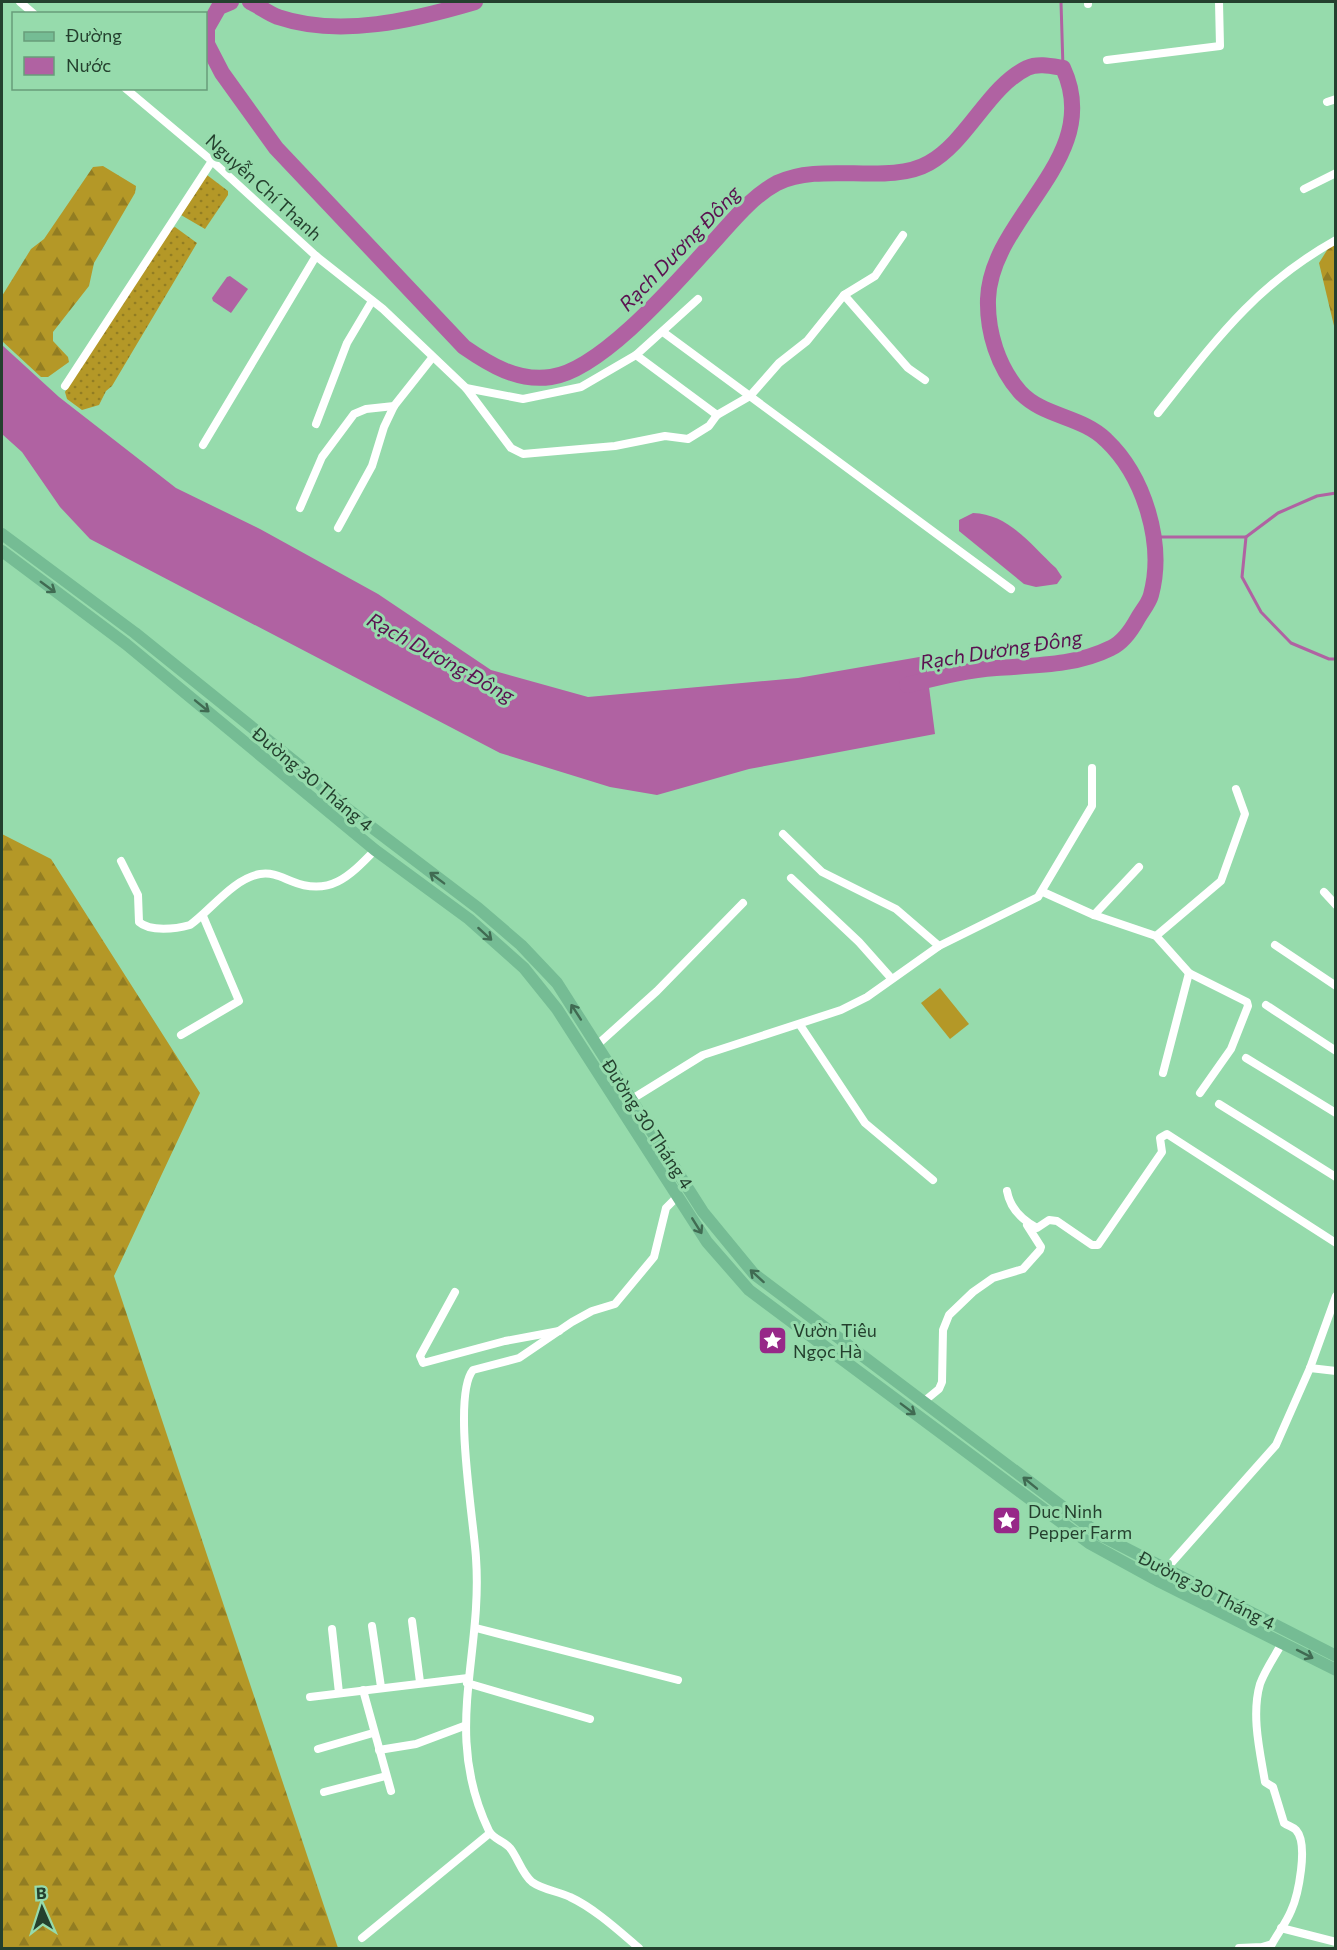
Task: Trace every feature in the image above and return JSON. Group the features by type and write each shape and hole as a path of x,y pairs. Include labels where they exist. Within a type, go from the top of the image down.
{"main road":[{"name":"Đường 30 Tháng 4","path":"2,534 135,633 300,766 354,814 478,908 521,945 557,983 704,1212 754,1274 922,1403 1100,1535 1335,1656"},
{"name":"Đường 30 Tháng 4","path":"2,552 126,644 290,777 375,850 469,919 530,977 557,1010 707,1242 749,1290 776,1313 1089,1543 1160,1582 1335,1670"},
{"path":"126,644 135,633"},
{"path":"290,777 300,766"},
{"path":"469,919 478,908"},
{"path":"621,1106 632,1099"},
{"path":"776,1313 787,1300"},
{"path":"878,1386 886,1375"},
{"path":"1160,1582 1166,1569"}],"street":[{"path":"20,2 32,8"},
{"path":"1107,60 1220,46 1219,2"},
{"name":"Nguyễn Chí Thanh","path":"127,90 212,161 316,256 382,309 466,388 511,448 523,454 615,446 665,436 688,439 709,426 717,415 750,396 779,363 807,341 844,295 875,276 903,235"},
{"path":"65,386 212,161"},
{"path":"1304,189 1335,173"},
{"path":"1158,413 1233,318 1291,266 1335,240"},
{"path":"203,444 316,256"},
{"path":"844,295 908,368 925,380"},
{"path":"466,388 512,398 538,398 581,387 636,355 698,299"},
{"path":"316,424 347,343 372,301"},
{"path":"663,332 1011,589"},
{"path":"636,355 717,415"},
{"path":"338,528 372,466 384,427 394,406 432,358"},
{"path":"300,508 322,457 354,414 366,409 394,406"},
{"path":"632,1099 703,1055 800,1025 858,1001 939,946 1028,904 1043,892 1092,806 1092,768"},
{"path":"1156,936 1202,900 1203,896 1221,881 1245,814 1236,789"},
{"path":"783,834 822,872 896,909 939,946"},
{"path":"121,861 138,895 139,922 142,925 179,928 190,926 226,894 253,876 275,874 309,888 320,888 348,875 375,850"},
{"path":"1094,915 1139,867"},
{"path":"791,878 859,942 891,978"},
{"path":"1043,892 1094,915 1156,936 1189,973 1244,1000 1248,1006 1231,1049 1200,1094"},
{"path":"1323,892 1335,905"},
{"path":"597,1045 657,991 743,903"},
{"path":"181,1035 238,1001 203,916"},
{"path":"1275,945 1335,986"},
{"path":"1163,1072 1189,973"},
{"path":"1266,1005 1335,1051"},
{"path":"800,1025 866,1123 933,1180"},
{"path":"1246,1058 1335,1113"},
{"path":"1219,1104 1335,1177"},
{"path":"1026,1222 1037,1228 1049,1220 1057,1221 1092,1245 1098,1245 1162,1152 1160,1138 1167,1134 1335,1243"},
{"path":"922,1403 939,1389 942,1382 943,1330 949,1315 993,1278 1023,1269 1040,1249 1026,1222 1009,1201 1007,1191"},
{"path":"639,1948 586,1906 530,1880 509,1846 490,1833 469,1774 464,1726 467,1680 476,1628 476,1558 469,1500 465,1427 466,1381 472,1370 519,1358 592,1311 615,1304 654,1257 666,1208 678,1196"},
{"path":"455,1292 421,1353 421,1362 542,1332 560,1330"},
{"path":"1166,1569 1276,1445 1310,1368 1335,1296"},
{"path":"1310,1368 1335,1371"},
{"path":"412,1621 420,1682"},
{"path":"372,1626 381,1687"},
{"path":"476,1628 678,1680"},
{"path":"332,1629 339,1693"},
{"path":"1239,1948 1273,1946 1295,1902 1302,1848 1297,1831 1281,1820 1273,1787 1265,1782 1258,1743 1257,1697 1261,1681 1282,1643"},
{"path":"310,1697 420,1682 467,1680 590,1719"},
{"path":"363,1690 391,1791"},
{"path":"379,1750 416,1744 464,1726"},
{"path":"318,1749 374,1733"},
{"path":"324,1792 386,1776"},
{"path":"362,1938 490,1833"},
{"path":"1281,1928 1335,1942"}],"green space":[{"path":"103,166 136,186 135,193 94,263 89,286 53,332 53,341 68,357 69,362 48,377 41,377 2,341 2,296 31,249 44,239 93,167"},
{"path":"207,175 228,191 228,195 205,229 181,215"},
{"path":"175,227 197,243 99,405 82,410 67,399 65,392 168,230"},
{"path":"1335,244 1335,330 1319,263 1329,247"},
{"path":"2,834 51,859 200,1093 114,1276 338,1948 2,1948"},
{"path":"940,988 969,1024 950,1039 921,1003"}],"water":[{"path":"230,276 248,289 231,313 212,298"},
{"path":"2,345 59,397 176,488 260,529 378,594 491,670 588,697 798,678 925,656 935,734 749,769 657,795 610,787 500,753 90,539 60,507 22,452 2,434"},
{"path":"973,513 998,519 1019,532 1056,568 1062,577 1057,584 1036,587 1024,584 959,531 959,520"}],"waterway":[{"name":"Rạch Dương Đông","path":"231,2 219,7 207,28 207,44 222,73 276,148 464,347 505,371 539,378 572,371 617,340 663,297 745,208 777,183 814,174 875,174 913,170 929,163 955,142 989,101 1013,77 1027,68 1036,66 1063,68 1072,100 1069,130 1059,159 1007,241 994,269 988,299 989,324 1000,360 1020,392 1040,407 1096,432 1106,440 1131,472 1141,491 1153,533 1155,575 1151,595 1133,627 1123,639 1115,646 1097,654 1055,664 974,671 907,685"},
{"name":"Rạch Dương Đông","path":"250,2 278,17 326,26 377,24 402,20 475,2"},
{"path":"1061,2 1063,68"},
{"path":"1153,537 1246,537 1278,513 1317,496 1336,493"},
{"path":"1246,537 1242,577 1261,612 1291,643 1329,659 1336,659"}],"place":[{"name":"Vườn Tiêu Ngọc Hà","path":"772,1340"},
{"name":"Duc Ninh Pepper Farm","path":"1007,1521"}]}
